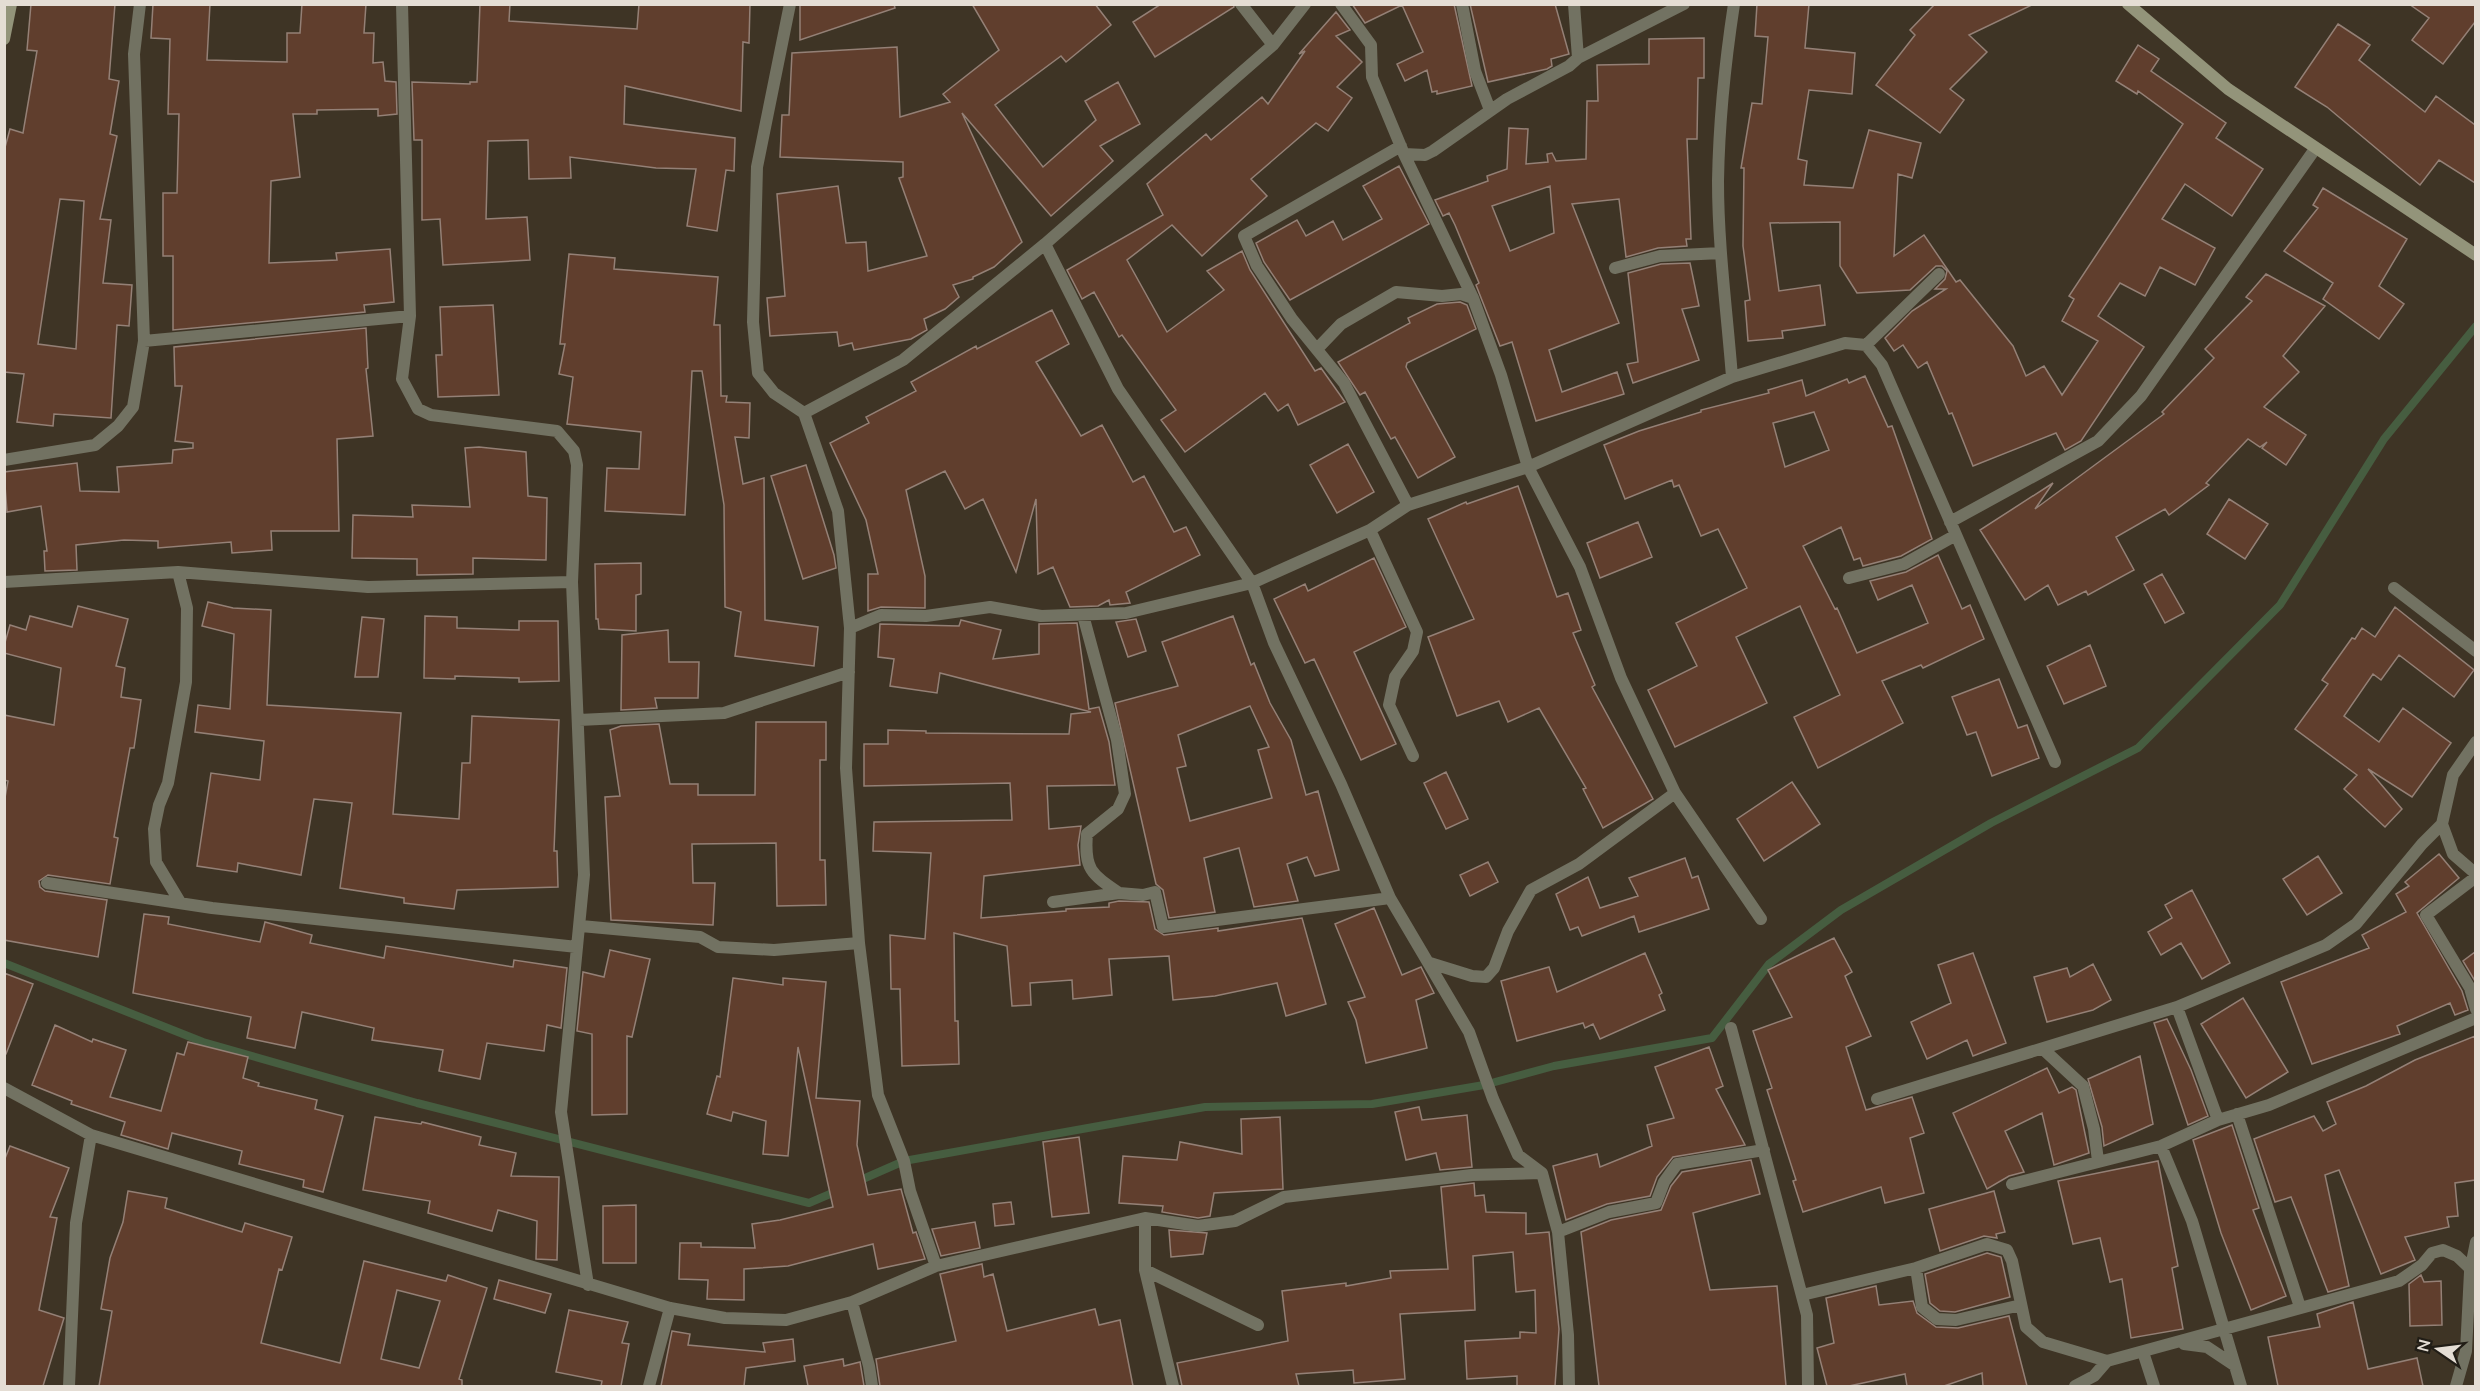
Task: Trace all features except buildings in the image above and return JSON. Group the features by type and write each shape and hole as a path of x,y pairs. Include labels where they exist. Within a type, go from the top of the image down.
{"street":[{"path":"4,39 11,4"},
{"path":"4,460 95,445 118,426 133,406 144,341 134,54 140,4"},
{"path":"402,4 410,316 402,380 418,409 430,415 557,431 574,451 577,465 572,582 584,874 581,926 561,1112 588,1285"},
{"path":"790,4 757,167 753,322 758,373 774,393 804,413 838,511 850,628 846,768 859,943 878,1095 904,1161 910,1191 936,1266"},
{"path":"1241,4 1273,45"},
{"path":"804,413 903,360 1045,244 1273,45 1305,4"},
{"path":"1341,4 1371,45 1372,77 1403,150 1473,298 1501,375 1528,467 1580,567 1621,678 1675,793 1761,919"},
{"path":"1462,4 1474,71 1490,110"},
{"path":"1574,4 1578,58"},
{"path":"1408,505 1344,383 1257,266 1244,236 1403,150 1425,155 1433,151 1490,110 1569,66 1578,58 1684,4"},
{"path":"1732,377 1721,253 1718,181 1724,76 1734,4"},
{"path":"2128,4 2228,89 2475,255"},
{"path":"1950,522 2098,441 2141,396 2315,148"},
{"path":"1045,244 1118,389 1252,583 1274,643 1341,784 1390,898 1430,963 1468,1032 1493,1099 1518,1155 1542,1173 1558,1232 1568,1335 1569,1386"},
{"path":"1615,268 1660,256 1721,253"},
{"path":"1866,345 1939,274"},
{"path":"1317,349 1341,324 1396,292 1442,296 1461,294 1473,298"},
{"path":"144,341 410,316"},
{"path":"850,628 881,615 926,616 990,607 1041,616 1126,613 1252,583 1370,530 1408,505 1528,467 1732,377 1845,343 1866,345 1882,365 2055,762"},
{"path":"1370,530 1417,632 1413,651 1395,677 1389,705 1413,756"},
{"path":"1849,578 1904,564 1956,535"},
{"path":"4,582 178,572 368,587 572,582"},
{"path":"178,572 187,608 186,682 168,783 159,805 154,829 156,862 180,902"},
{"path":"2394,588 2475,651"},
{"path":"1083,615 1117,740 1125,794 1118,809 1087,834 1086,853 1089,867 1095,877 1119,893"},
{"path":"579,720 724,713 849,672"},
{"path":"2475,742 2453,775 2442,824 2453,854 2475,875 2426,915 2470,988 2475,1009"},
{"path":"1430,963 1472,976 1486,977 1494,968 1508,931 1531,890 1579,864 1675,793"},
{"path":"1877,1099 2177,1007 2326,945 2356,924 2422,843 2442,824"},
{"path":"47,883 223,909 577,947"},
{"path":"1053,902 1119,893 1143,895 1155,892 1163,927 1390,898"},
{"path":"581,926 700,937 718,947 774,950 859,943"},
{"path":"2177,1007 2218,1120"},
{"path":"2012,1184 2161,1146 2218,1120 2269,1105 2475,1018"},
{"path":"1731,1028 1807,1315 1808,1386"},
{"path":"2043,1049 2083,1086 2094,1129 2098,1161"},
{"path":"4,1088 91,1135 588,1285 670,1308 725,1318 786,1320 852,1302 936,1266 1145,1218 1198,1226 1235,1221 1284,1197 1472,1174 1542,1173"},
{"path":"2237,1114 2300,1307"},
{"path":"69,1386 76,1223 91,1135"},
{"path":"2161,1146 2192,1221 2241,1386"},
{"path":"1558,1232 1609,1212 1656,1203 1664,1182 1677,1164 1764,1150"},
{"path":"1145,1218 1145,1270 1173,1386"},
{"path":"2456,1386 2466,1351 2475,1242"},
{"path":"1802,1295 1916,1268 1987,1244 2007,1250 2012,1261 2026,1327 2043,1342 2107,1361 2177,1344 2300,1307 2399,1281 2422,1265 2432,1254 2443,1250 2457,1256 2473,1273"},
{"path":"1916,1268 1922,1307 1937,1319 1956,1320 2021,1305"},
{"path":"1145,1270 1257,1325"},
{"path":"852,1302 870,1366 872,1386"},
{"path":"649,1386 670,1308"},
{"path":"2177,1344 2207,1347 2234,1365"},
{"path":"2144,1352 2154,1386"},
{"path":"2075,1386 2094,1376 2107,1361"}],"waterway":[{"path":"856,1182 904,1161 1205,1107 1372,1104 1484,1085 1554,1066 1712,1038 1769,964 1841,910 1991,823 2138,748 2280,605 2384,439 2476,326"},
{"path":"4,963 203,1042 417,1103 809,1203 837,1191"}]}
